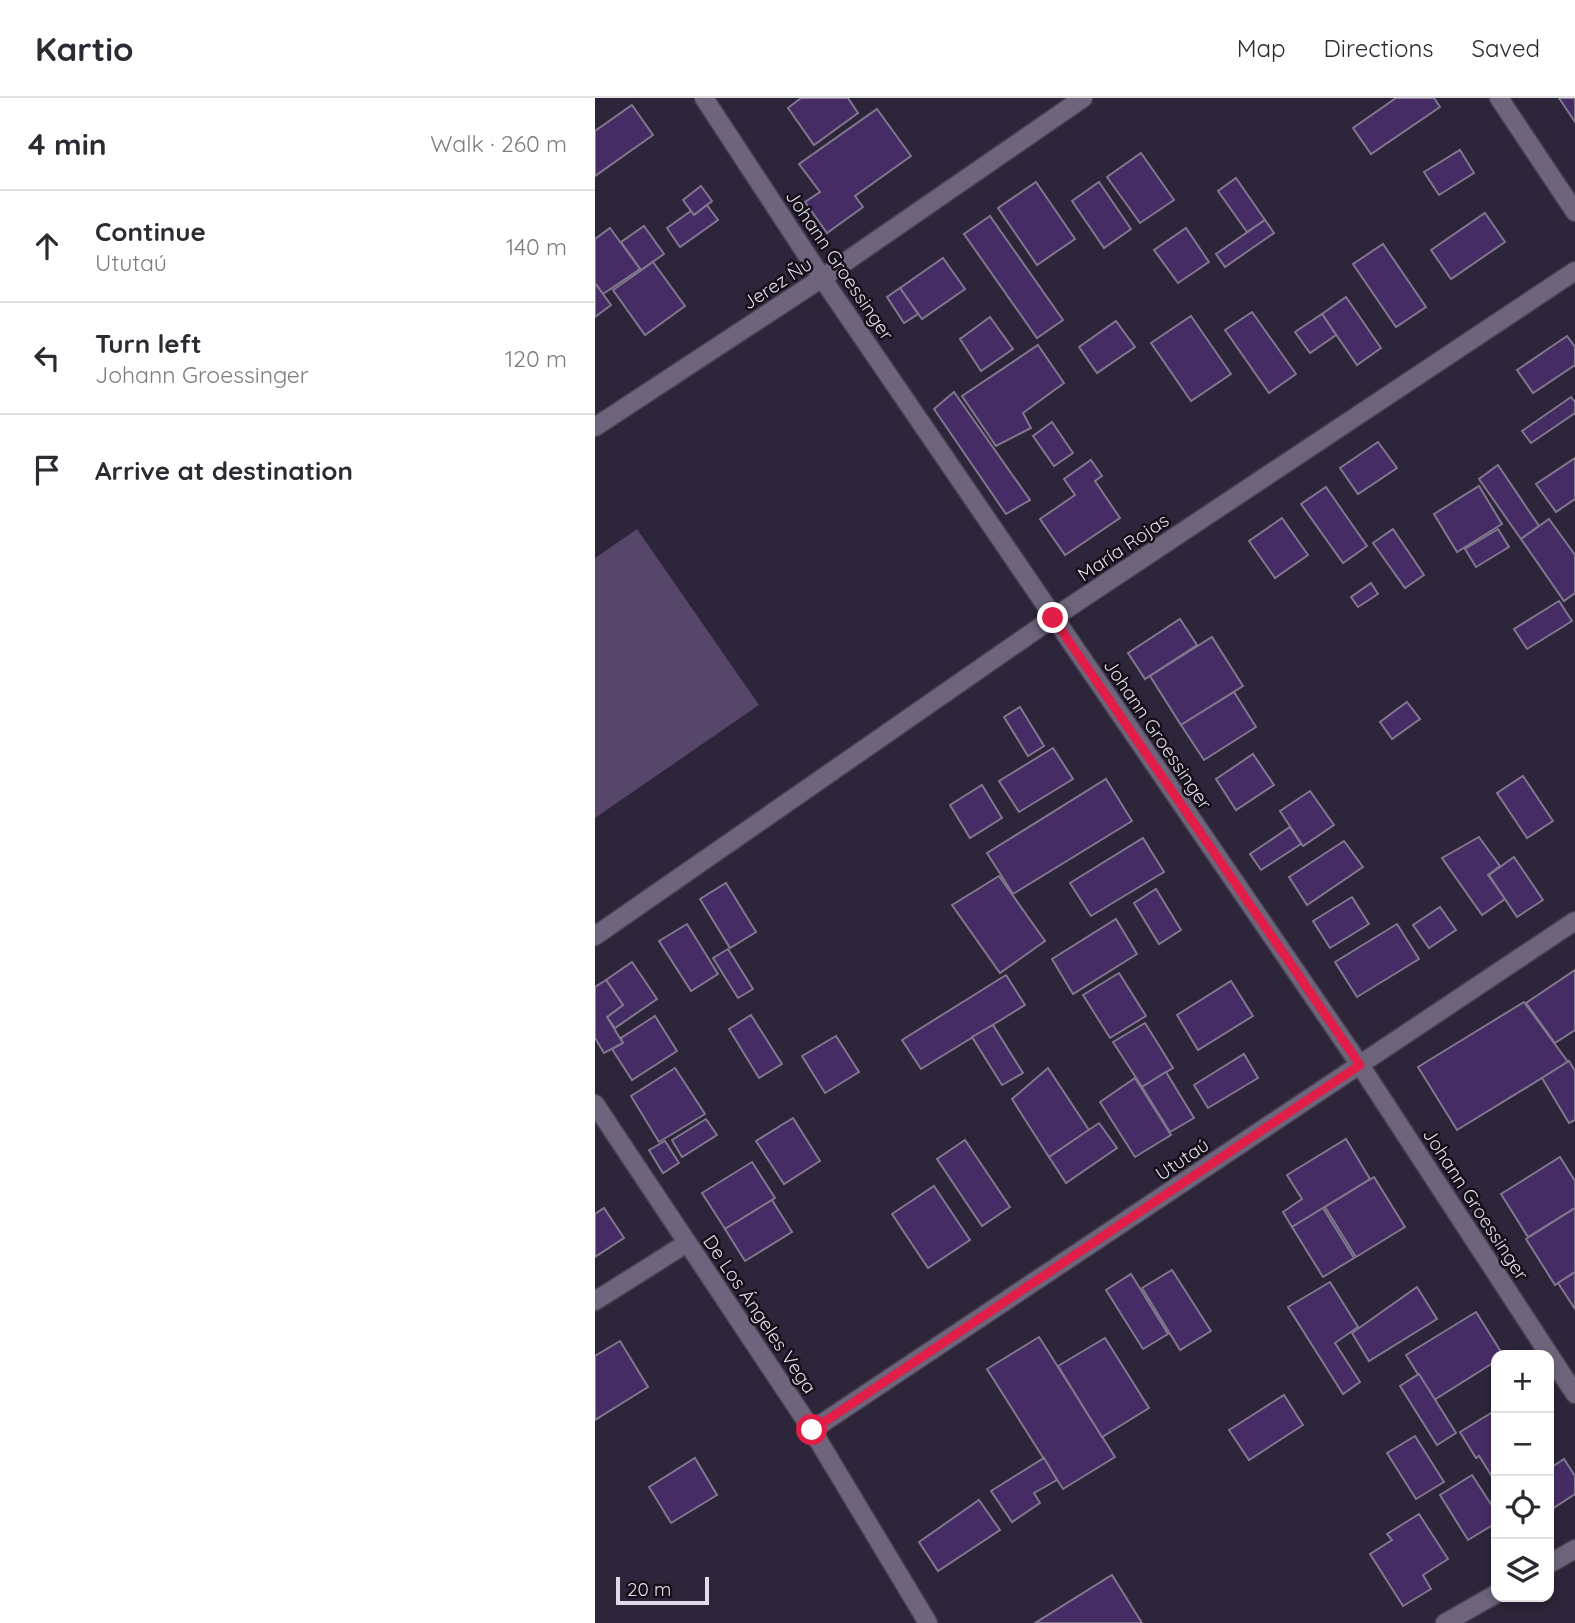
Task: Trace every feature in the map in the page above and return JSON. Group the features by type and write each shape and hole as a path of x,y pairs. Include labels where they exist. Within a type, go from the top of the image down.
{"street":[{"name":"Johann Groessinger","path":"704,98 822,278 1360,1065 1575,1394"},
{"name":"Jerez Ñu","path":"595,427 822,278 1083,98"},
{"path":"1499,98 1575,212"},
{"name":"María Rojas","path":"595,936 1053,618 1575,271"},
{"name":"Ututaú","path":"812,1430 1575,922"},
{"name":"De Los Ángeles Vega","path":"595,1104 812,1430 928,1623"},
{"path":"595,1301 687,1243"},
{"path":"1554,1561 1575,1549"},
{"path":"1445,1623 1491,1597"}],"shaded area":[{"path":"637,529 759,705 595,818 595,558"}],"building":[{"path":"801,98 848,98 858,113 814,145 788,108"},
{"path":"1396,98 1434,98 1440,107 1371,154 1353,128"},
{"path":"1559,98 1575,98 1575,122"},
{"path":"632,105 653,135 595,176 595,131"},
{"path":"877,109 911,156 855,196 863,207 827,233 805,202 820,192 799,164"},
{"path":"1460,150 1474,173 1439,195 1424,172"},
{"path":"1141,153 1174,200 1140,223 1107,177"},
{"path":"1236,178 1265,220 1247,232 1218,191"},
{"path":"1036,182 1075,239 1037,265 998,208"},
{"path":"1099,182 1131,229 1104,248 1072,201"},
{"path":"701,186 712,201 694,215 683,200"},
{"path":"707,205 718,220 680,247 667,228 691,211 694,215"},
{"path":"1485,213 1505,242 1451,279 1431,250"},
{"path":"990,216 1063,320 1037,338 964,234"},
{"path":"1265,220 1274,233 1225,267 1216,254"},
{"path":"644,226 664,254 641,270 621,242"},
{"path":"610,228 640,269 603,294 595,283 595,239"},
{"path":"1186,228 1209,262 1178,283 1154,250"},
{"path":"1383,244 1426,307 1396,327 1353,264"},
{"path":"943,258 965,289 922,319 900,288"},
{"path":"653,262 685,306 645,335 613,290"},
{"path":"595,283 611,305 595,317"},
{"path":"900,288 918,314 904,323 887,297"},
{"path":"1346,297 1381,348 1357,365 1322,314"},
{"path":"1252,312 1296,374 1269,393 1225,330"},
{"path":"1322,314 1336,335 1310,353 1295,332"},
{"path":"1191,316 1231,374 1191,401 1151,343"},
{"path":"990,317 1013,349 981,371 960,339"},
{"path":"1116,321 1135,347 1097,373 1079,347"},
{"path":"1567,336 1575,347 1575,365 1533,393 1517,370"},
{"path":"1038,345 1064,383 1023,413 1031,428 996,446 962,396"},
{"path":"954,392 1030,500 1006,514 934,409"},
{"path":"1571,397 1575,402 1575,413 1531,443 1522,431"},
{"path":"1052,422 1073,453 1054,466 1033,436"},
{"path":"1378,442 1397,468 1358,494 1340,468"},
{"path":"1575,458 1575,499 1556,512 1536,484"},
{"path":"1091,460 1102,476 1095,481 1120,518 1065,555 1040,519 1075,495 1064,479"},
{"path":"1498,465 1539,526 1521,539 1479,479"},
{"path":"1479,486 1502,524 1457,552 1434,514"},
{"path":"1326,487 1367,546 1343,563 1301,504"},
{"path":"1282,518 1308,555 1275,578 1249,541"},
{"path":"1549,519 1575,555 1575,593 1564,601 1521,539"},
{"path":"1393,529 1424,575 1405,588 1373,543"},
{"path":"1498,529 1509,547 1476,567 1465,549"},
{"path":"1371,583 1378,594 1358,607 1351,597"},
{"path":"1559,601 1572,621 1527,649 1514,629"},
{"path":"1180,619 1197,645 1145,679 1128,653"},
{"path":"1212,637 1243,686 1181,725 1150,676"},
{"path":"1234,692 1256,727 1204,760 1181,725"},
{"path":"1407,702 1420,719 1392,739 1380,722"},
{"path":"1020,707 1044,746 1028,756 1004,717"},
{"path":"1053,748 1073,779 1019,812 999,781"},
{"path":"1253,754 1274,785 1236,810 1216,779"},
{"path":"1523,776 1553,821 1527,838 1497,793"},
{"path":"1106,779 1132,821 1013,894 987,853"},
{"path":"982,785 1002,818 970,838 950,805"},
{"path":"1310,791 1334,825 1303,846 1280,811"},
{"path":"1290,827 1301,844 1261,870 1250,854"},
{"path":"1479,837 1500,866 1488,875 1505,899 1482,915 1442,858"},
{"path":"1143,838 1164,872 1091,916 1070,883"},
{"path":"1344,841 1363,867 1307,905 1289,877"},
{"path":"1514,857 1543,900 1517,917 1489,875"},
{"path":"999,876 1045,941 1000,973 952,905"},
{"path":"726,883 756,932 730,948 700,899"},
{"path":"1156,889 1181,930 1159,944 1134,903"},
{"path":"1352,897 1369,924 1330,948 1313,921"},
{"path":"1440,907 1456,930 1429,948 1413,925"},
{"path":"1116,919 1137,954 1073,994 1052,959"},
{"path":"687,924 718,974 691,991 659,941"},
{"path":"1397,924 1419,959 1357,997 1335,962"},
{"path":"728,949 753,989 738,998 713,958"},
{"path":"632,962 657,999 615,1028 607,1017 623,1005 606,980"},
{"path":"1575,970 1575,1030 1555,1043 1526,1003"},
{"path":"1119,973 1146,1016 1110,1038 1083,995"},
{"path":"1006,975 1025,1005 921,1069 902,1040"},
{"path":"606,980 623,1005 607,1017 623,1043 604,1053 595,1038 595,987"},
{"path":"1231,981 1253,1016 1198,1050 1177,1015"},
{"path":"1524,1002 1568,1062 1457,1130 1418,1067"},
{"path":"751,1015 782,1064 759,1078 729,1029"},
{"path":"655,1016 677,1051 632,1080 612,1049 623,1043 621,1038"},
{"path":"1145,1023 1173,1068 1142,1087 1113,1042"},
{"path":"993,1025 1023,1073 1002,1085 972,1037"},
{"path":"836,1036 859,1072 825,1093 802,1056"},
{"path":"1244,1054 1258,1078 1208,1108 1194,1085"},
{"path":"1569,1061 1575,1071 1575,1120 1569,1123 1542,1078"},
{"path":"675,1068 705,1114 659,1142 631,1096"},
{"path":"1048,1068 1089,1130 1049,1157 1012,1099"},
{"path":"1166,1072 1194,1118 1170,1132 1142,1087"},
{"path":"1135,1078 1171,1135 1135,1157 1100,1102"},
{"path":"793,1118 820,1161 784,1184 756,1141"},
{"path":"706,1119 717,1135 682,1157 672,1140"},
{"path":"1099,1123 1117,1148 1066,1183 1049,1157"},
{"path":"1346,1139 1370,1179 1292,1227 1283,1212 1302,1199 1287,1175"},
{"path":"965,1140 1010,1207 982,1226 937,1159"},
{"path":"665,1141 679,1163 663,1173 649,1150"},
{"path":"1560,1157 1575,1181 1575,1208 1528,1237 1501,1194"},
{"path":"752,1162 775,1198 725,1229 702,1193"},
{"path":"1374,1177 1405,1227 1356,1257 1325,1207"},
{"path":"934,1186 970,1240 928,1268 892,1214"},
{"path":"772,1200 792,1232 745,1261 725,1229"},
{"path":"604,1208 624,1238 595,1257 595,1214"},
{"path":"1323,1208 1354,1258 1323,1277 1292,1227"},
{"path":"1575,1208 1575,1272 1555,1285 1526,1239"},
{"path":"1172,1270 1211,1331 1180,1350 1142,1288"},
{"path":"1575,1272 1575,1309 1558,1283"},
{"path":"1131,1274 1168,1334 1143,1349 1106,1290"},
{"path":"1330,1282 1358,1327 1335,1343 1360,1382 1343,1394 1288,1307"},
{"path":"1417,1287 1437,1319 1369,1361 1352,1333"},
{"path":"1476,1312 1500,1350 1491,1350 1491,1364 1434,1400 1406,1355"},
{"path":"1039,1337 1115,1457 1063,1489 987,1369"},
{"path":"1105,1338 1149,1408 1102,1437 1058,1366"},
{"path":"620,1341 648,1387 595,1420 595,1356"},
{"path":"1419,1374 1456,1433 1437,1445 1400,1386"},
{"path":"1284,1395 1303,1425 1249,1460 1229,1430"},
{"path":"1491,1413 1491,1475 1479,1456 1476,1458 1460,1432"},
{"path":"1415,1436 1444,1482 1416,1499 1387,1453"},
{"path":"695,1458 717,1495 671,1523 649,1487"},
{"path":"1044,1458 1057,1480 1034,1493 1040,1503 1012,1522 991,1491"},
{"path":"1564,1459 1575,1476 1575,1494 1554,1508 1554,1476 1554,1466"},
{"path":"1472,1475 1491,1504 1491,1526 1468,1540 1440,1495"},
{"path":"979,1500 1000,1530 938,1571 919,1542"},
{"path":"1419,1514 1448,1559 1423,1575 1431,1589 1403,1606 1370,1554 1392,1540 1387,1534"},
{"path":"1112,1575 1142,1623 1035,1623"}],"route":[{"path":"812,1430 1360,1065 1053,618"}]}
